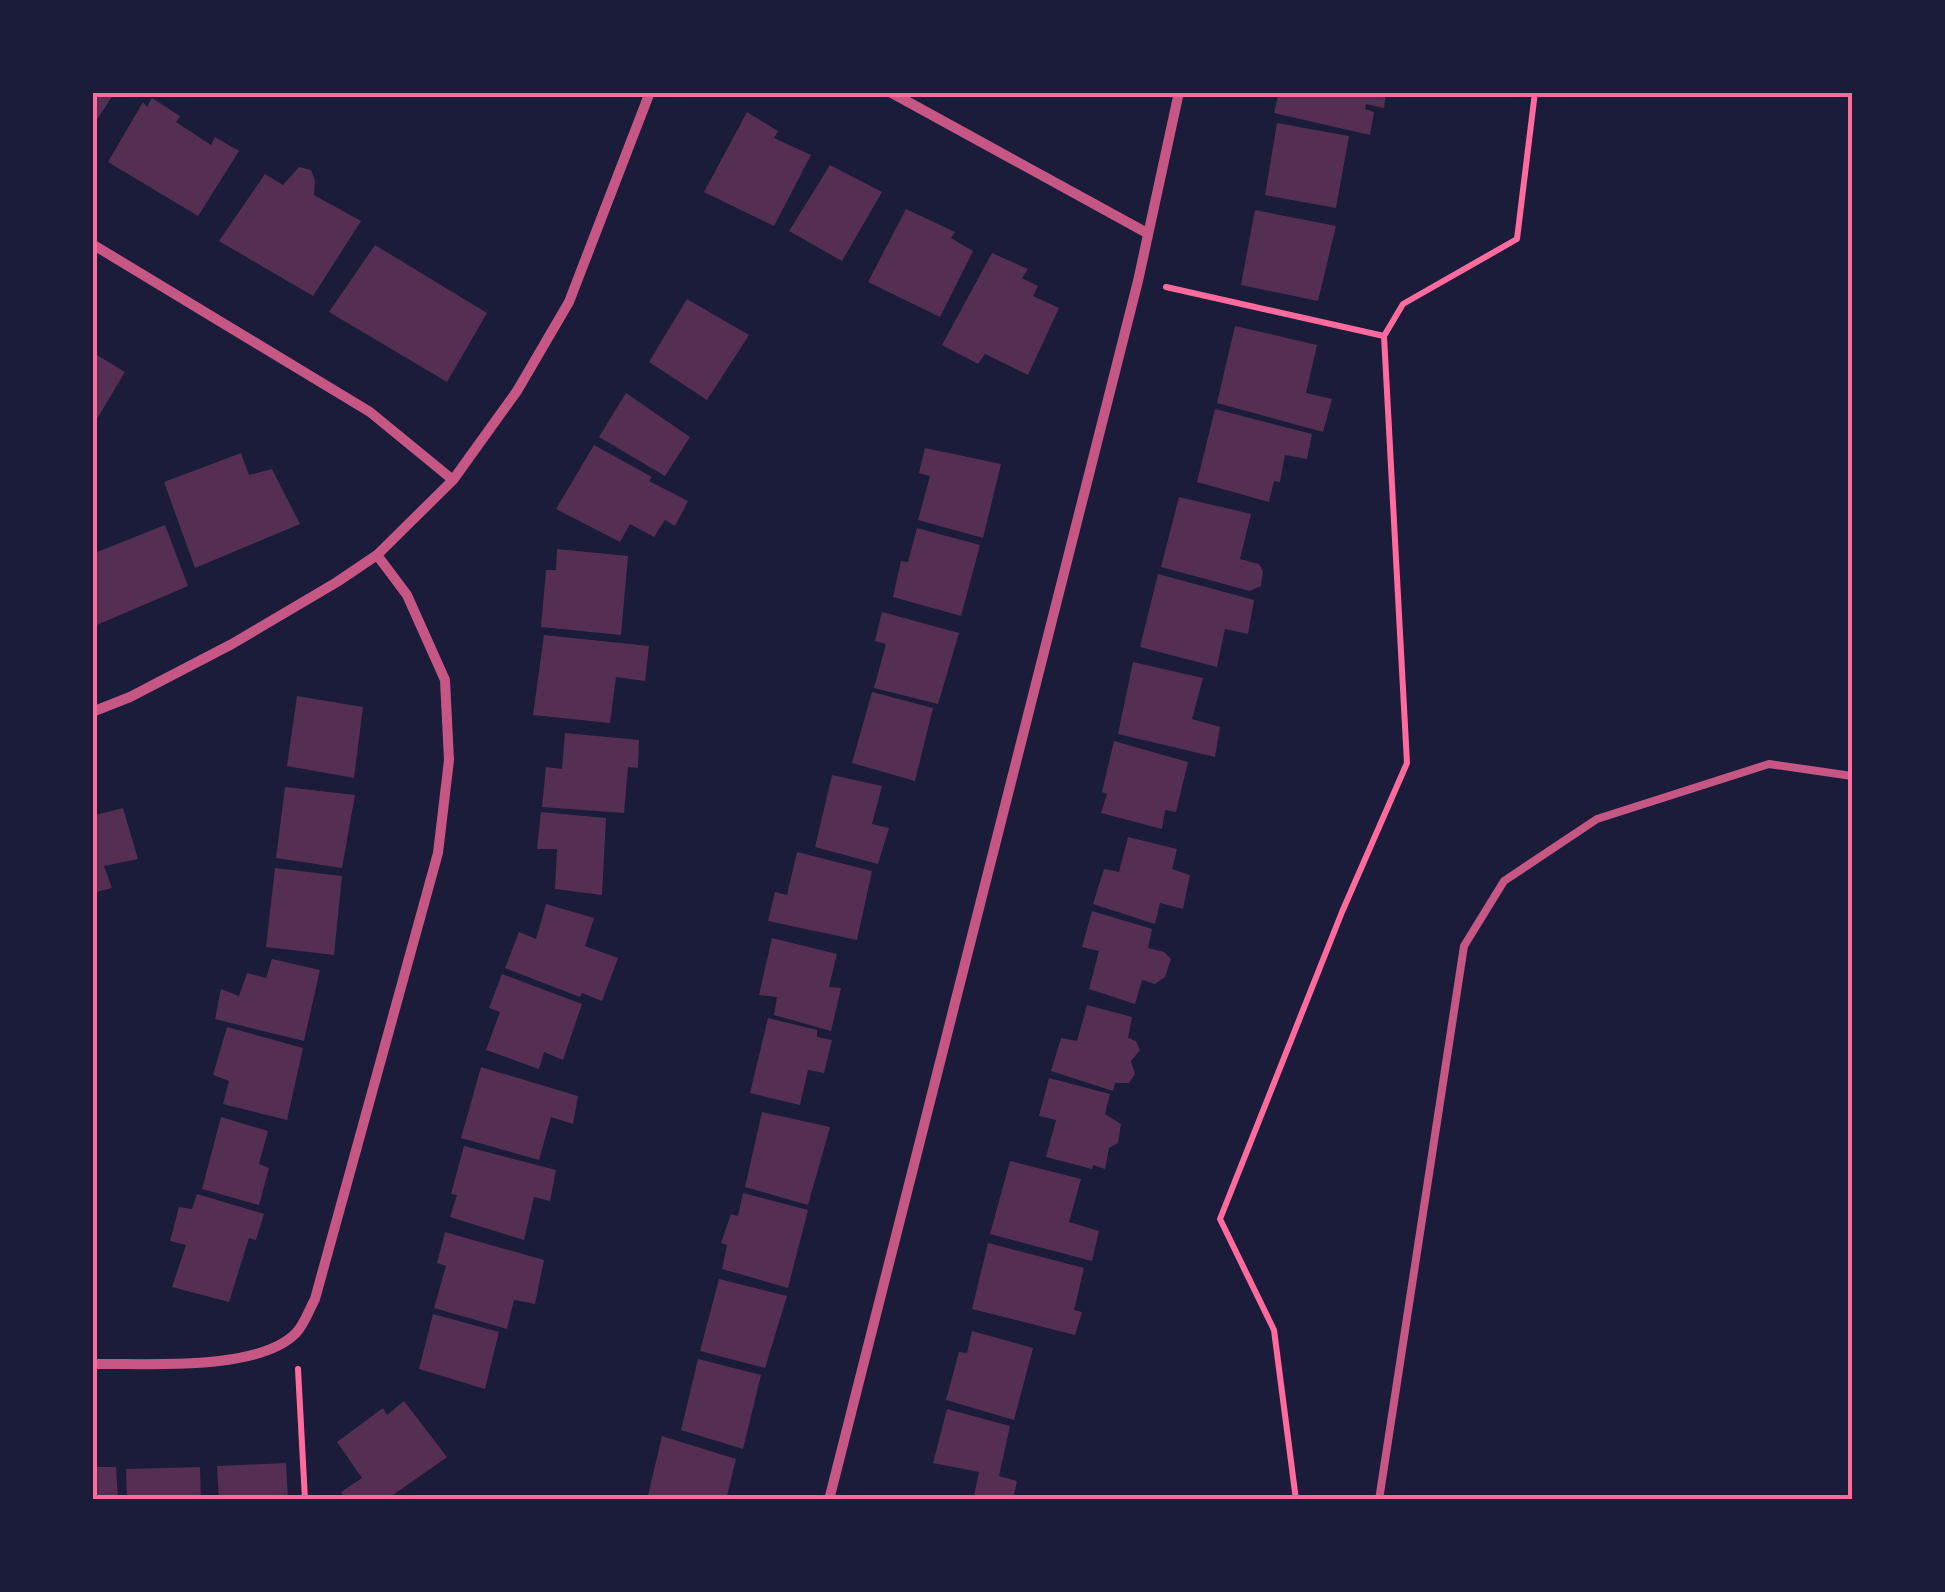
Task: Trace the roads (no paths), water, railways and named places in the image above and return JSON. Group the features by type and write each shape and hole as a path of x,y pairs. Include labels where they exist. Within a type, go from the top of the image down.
{"street":[{"path":"92,712 130,697 248,634 377,554 453,480 518,390 569,302 650,92"},
{"path":"890,92 1147,233"},
{"path":"829,1500 1138,280 1179,92"},
{"path":"92,244 370,412 453,480"},
{"path":"92,1364 224,1360 266,1354 296,1333 315,1299 438,853 449,760 445,680 408,595 377,554"}],"lane":[{"path":"1379,1500 1464,946 1504,881 1597,819 1769,764 1852,776"}]}
